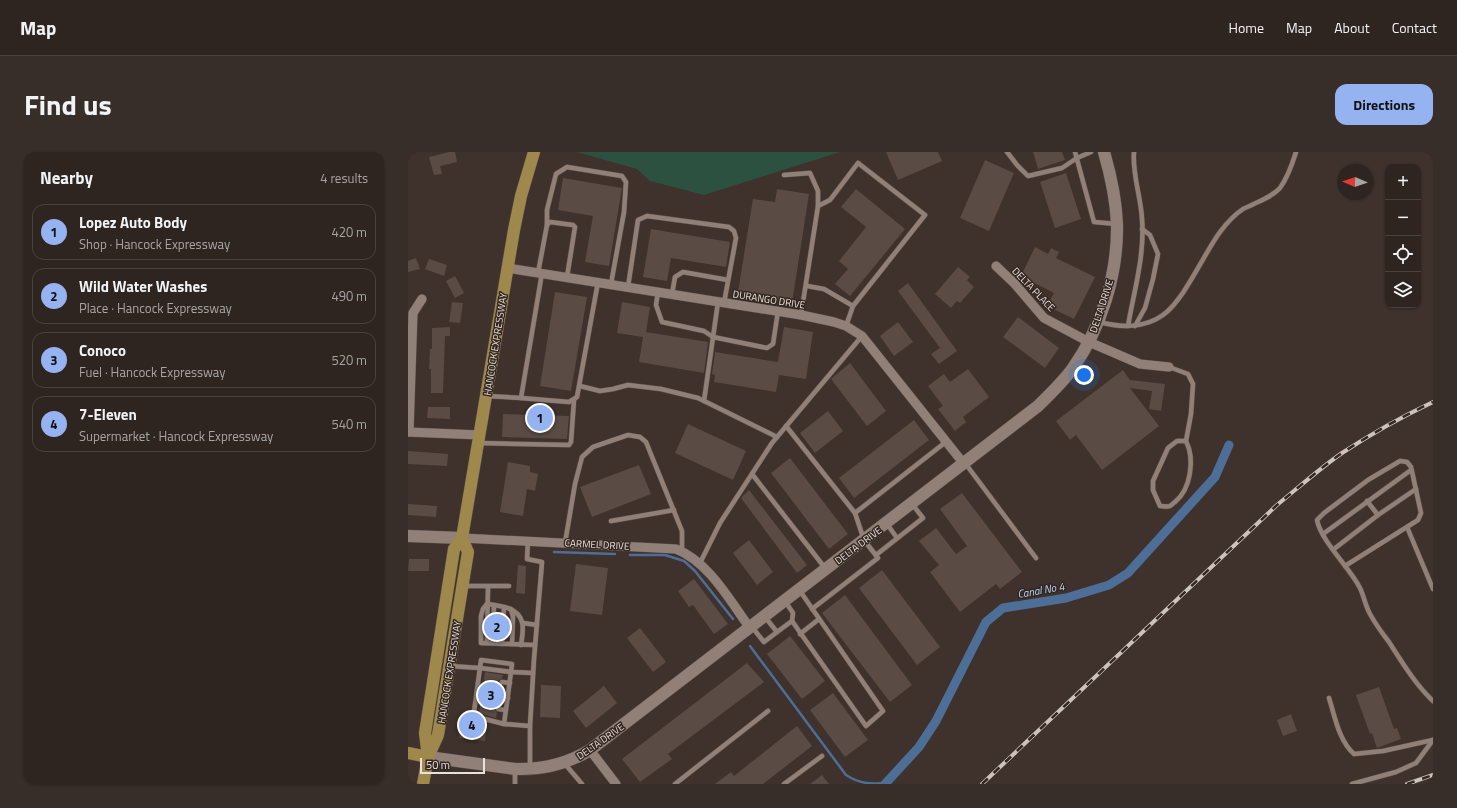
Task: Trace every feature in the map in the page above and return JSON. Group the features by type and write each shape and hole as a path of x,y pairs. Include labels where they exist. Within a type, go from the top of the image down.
{"main road":[{"name":"HANCOCK EXPRESSWAY","path":"428,757 425,733 454,549 462,538 507,268 521,196 534,152"},
{"name":"DELTA DRIVE","path":"428,757 530,770 557,765 575,759 590,750 751,628 1038,406 1056,388 1072,368 1089,342 1098,322 1108,291 1114,265 1117,224 1111,176 1104,152"},
{"name":"CARMEL DRIVE","path":"408,536 462,538"},
{"name":"HANCOCK EXPRESSWAY","path":"423,784 428,757 438,735 463,586 468,552 462,538"},
{"path":"408,753 428,757"}],"street":[{"name":"DELTA PLACE","path":"996,266 1014,283 1044,318 1089,342 1140,364 1169,367"},
{"name":"DURANGO DRIVE","path":"507,268 778,311 834,322 846,326 862,336 964,464"},
{"path":"422,299 413,313 409,432 479,439"},
{"name":"CARMEL DRIVE","path":"462,538 676,549 687,553 700,563 714,578 751,628"},
{"path":"590,750 616,784"}],"lane":[{"path":"1007,152 1028,176 1062,168 1077,158 1091,152"},
{"path":"1075,152 1094,222 1117,224"},
{"path":"1128,326 1140,256 1142,229 1134,152"},
{"path":"1098,322 1112,326 1135,326 1152,322 1164,314 1172,307 1220,232 1228,223 1242,210 1266,198 1279,188 1291,169 1296,152"},
{"path":"818,206 830,200 858,163 925,215 853,306 846,326"},
{"path":"521,398 547,225 547,210 556,174 567,168 622,176 626,182 624,212 611,284"},
{"path":"784,175 810,173 818,191 818,206 801,315"},
{"path":"628,287 638,220 647,216 729,227 734,231 736,238 728,280 713,337 704,401"},
{"path":"547,225 550,222 573,225 576,227 567,277"},
{"path":"1135,326 1145,308 1153,280 1158,254 1150,235 1142,229"},
{"path":"672,294 675,277 683,272 728,280"},
{"path":"486,396 569,402 578,397 598,282"},
{"path":"806,286 824,289 853,306"},
{"path":"658,292 656,305 662,322 704,331 713,337 767,348 773,344 778,311"},
{"path":"700,563 720,523 777,438 862,336"},
{"path":"1169,367 1188,374 1193,384 1191,414 1186,441 1189,447 1191,467 1187,486 1180,498 1170,506 1160,506 1153,490 1153,481 1168,448 1177,441 1186,441"},
{"path":"580,386 600,390 613,389 628,385 661,389 698,398 777,438"},
{"path":"479,439 569,445 571,442 574,400"},
{"path":"786,426 855,513 864,540 878,558 812,609"},
{"path":"565,543 575,484 582,457 593,447 628,435 640,437 646,442 682,531 682,551"},
{"path":"855,513 947,441"},
{"path":"1346,566 1418,520 1421,513 1411,470 1407,462 1400,461 1368,480 1317,520 1319,528 1360,587 1370,614 1424,693 1433,700"},
{"path":"964,464 1036,558"},
{"path":"1323,534 1411,470"},
{"path":"752,474 826,570"},
{"path":"1334,549 1378,515 1416,489"},
{"path":"1367,501 1378,515"},
{"path":"876,555 923,518 912,504"},
{"path":"611,521 674,510"},
{"path":"887,524 897,538"},
{"path":"1406,528 1433,589"},
{"path":"528,542 527,559 542,562 533,673 530,726 530,770"},
{"path":"463,586 509,586"},
{"path":"488,586 487,604 483,609 482,616 481,643 535,645"},
{"path":"785,601 793,613 792,621 800,634 866,726 884,710 799,590"},
{"path":"487,604 504,606 519,615 523,623 521,645"},
{"path":"493,643 494,605"},
{"path":"502,644 504,606"},
{"path":"511,609 513,616 512,644"},
{"path":"765,617 777,632"},
{"path":"800,634 820,619"},
{"path":"751,628 764,642 792,621"},
{"path":"523,623 537,625"},
{"path":"504,724 512,664 481,660 480,668 482,679 478,706 474,712 477,717 504,724 530,726"},
{"path":"450,666 533,673"},
{"path":"502,682 510,683"},
{"path":"499,696 508,698"},
{"path":"1329,698 1341,736 1347,748 1354,754 1383,751 1433,740"},
{"path":"498,709 506,710"},
{"path":"675,784 768,711"},
{"path":"1352,784 1396,772 1416,763 1433,740"},
{"path":"784,784 822,756"},
{"path":"565,763 582,784"},
{"path":"515,769 515,784"}],"green space":[{"path":"577,152 840,152 704,195 650,181 637,169"}],"building":[{"path":"455,152 457,162 440,166 442,174 434,175 429,157"},
{"path":"886,152 938,152 942,161 898,180"},
{"path":"1033,152 1062,152 1065,160 1038,169"},
{"path":"985,160 1014,173 989,231 960,218"},
{"path":"1066,173 1081,219 1055,228 1040,182"},
{"path":"563,178 622,188 609,266 585,262 593,216 558,210"},
{"path":"777,189 809,194 792,303 760,298 760,296 738,292 753,199 775,202"},
{"path":"856,189 905,229 850,296 835,284 848,269 839,261 866,227 841,207"},
{"path":"651,229 730,242 726,267 671,258 667,281 643,277"},
{"path":"1035,247 1048,254 1051,248 1059,252 1056,258 1095,277 1074,319 1047,306 1054,293 1021,276"},
{"path":"416,258 420,269 408,272 408,261"},
{"path":"429,259 447,265 444,276 425,269"},
{"path":"958,267 970,277 967,280 974,287 960,303 957,301 951,308 935,294"},
{"path":"455,276 464,293 455,298 446,281"},
{"path":"908,283 957,351 939,364 931,354 940,348 898,291"},
{"path":"555,292 587,297 571,391 540,386"},
{"path":"452,302 463,303 460,323 449,322"},
{"path":"622,302 650,307 646,332 708,342 704,373 639,362 643,337 617,333"},
{"path":"1018,317 1059,348 1045,368 1003,337"},
{"path":"898,322 913,342 894,356 880,336"},
{"path":"450,327 450,336 445,336 443,393 431,393 431,369 429,369 430,349 432,349 432,328"},
{"path":"784,327 813,332 806,379 779,375 776,392 714,382 715,375 712,374 715,352 778,362"},
{"path":"850,363 886,411 867,426 831,379"},
{"path":"968,369 989,397 963,417 966,422 955,431 938,409 943,406 928,386 944,374 950,382"},
{"path":"1123,370 1130,380 1165,384 1161,411 1149,409 1152,391 1130,388 1159,426 1102,470 1076,435 1070,440 1056,421"},
{"path":"428,407 450,407 450,419 427,418"},
{"path":"828,411 843,431 815,453 800,433"},
{"path":"503,414 569,416 567,439 502,437"},
{"path":"914,420 929,440 854,498 839,478"},
{"path":"688,424 746,451 733,480 675,453"},
{"path":"408,451 448,454 447,466 408,464"},
{"path":"790,458 848,534 829,549 771,473"},
{"path":"508,462 530,466 530,472 538,474 535,491 527,489 523,516 500,512"},
{"path":"639,465 651,494 592,517 580,487"},
{"path":"749,490 807,565 797,573 741,498"},
{"path":"962,493 1022,572 1000,589 996,584 960,612 930,572 939,565 919,541 936,528 956,554 967,546 940,509"},
{"path":"408,504 437,506 436,517 408,515"},
{"path":"749,540 773,572 757,585 733,553"},
{"path":"409,559 429,559 429,571 408,571"},
{"path":"576,564 608,568 602,615 570,611"},
{"path":"518,565 526,566 525,594 516,593"},
{"path":"882,570 940,647 917,665 859,588"},
{"path":"694,579 728,624 714,634 693,605 689,607 678,591"},
{"path":"845,595 912,685 890,702 822,613"},
{"path":"640,628 666,662 653,672 627,638"},
{"path":"790,636 825,681 802,699 767,654"},
{"path":"747,663 764,682 668,754 672,759 640,782 622,759"},
{"path":"485,672 503,675 498,681 501,686 500,692 495,696 499,700 498,705 494,708 497,713 496,718 479,713"},
{"path":"541,685 561,686 560,718 540,717"},
{"path":"604,686 617,703 586,728 573,711"},
{"path":"1379,687 1394,729 1397,728 1401,739 1377,748 1372,733 1370,734 1356,695"},
{"path":"833,693 868,740 845,757 810,710"},
{"path":"1291,714 1297,731 1283,736 1277,720"},
{"path":"462,718 479,722 486,731 485,741 459,738"},
{"path":"797,726 812,746 763,784 715,784 731,772 734,776"},
{"path":"822,775 829,784 810,784"}],"waterway":[{"name":"Canal No 4","path":"885,784 919,747 936,721 986,622 1003,608 1066,598 1109,585 1128,573 1215,477 1229,445"},
{"path":"554,552 615,554"},
{"path":"630,555 665,555 684,561 695,571 733,619"},
{"path":"750,646 846,775 865,783 886,783"}],"railway":[{"path":"982,784 1277,505 1342,453 1386,426 1433,402"},
{"path":"1407,784 1433,775"}],"place":[{"name":"Lopez Auto Body","path":"540,418"},
{"name":"Wild Water Washes","path":"497,627"},
{"name":"Conoco","path":"491,695"},
{"name":"7-Eleven","path":"472,725"}]}
